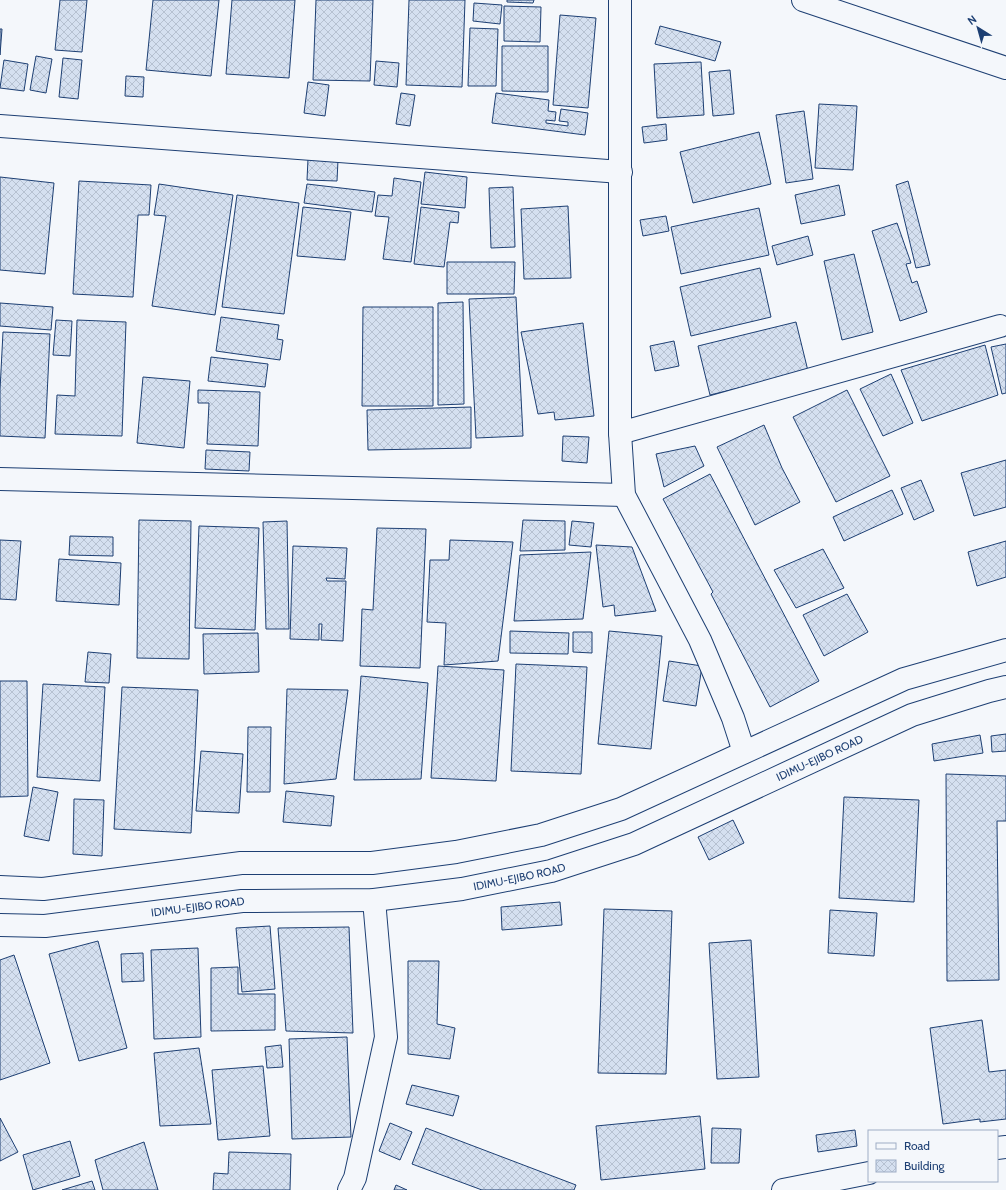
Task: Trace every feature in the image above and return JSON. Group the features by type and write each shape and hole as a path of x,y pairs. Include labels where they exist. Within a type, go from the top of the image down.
{"street":[{"path":"620,0 620,433 624,495 700,640 733,718 744,752"},
{"path":"803,0 1006,68"},
{"path":"0,126 621,172"},
{"path":"620,433 1000,326"},
{"path":"0,479 624,495"},
{"path":"0,887 44,889 241,863 372,863 456,852 541,835 621,809 904,679 1006,650"},
{"name":"IDIMU-EJIBO ROAD","path":"0,924 45,926 242,901 374,900 462,889 544,873 634,844 912,715 1006,687"},
{"path":"349,1190 355,1178 386,1037 374,900"},
{"path":"783,1190 868,1173"}],"building":[{"path":"60,0 87,0 82,52 55,50"},
{"path":"153,0 219,0 211,76 146,70"},
{"path":"232,0 295,0 289,78 226,74"},
{"path":"316,0 373,0 370,81 313,80"},
{"path":"409,0 465,0 462,87 406,85"},
{"path":"507,0 534,0 533,3 507,2"},
{"path":"474,3 502,5 500,24 473,21"},
{"path":"504,6 541,7 540,42 504,41"},
{"path":"560,15 596,18 588,108 553,105"},
{"path":"660,26 721,42 715,61 655,44"},
{"path":"470,28 498,29 496,86 468,86"},
{"path":"0,29 2,29 0,55"},
{"path":"502,46 548,46 548,92 502,91"},
{"path":"36,56 52,59 46,93 30,90"},
{"path":"63,58 82,60 78,99 59,97"},
{"path":"4,60 28,64 24,91 0,88"},
{"path":"376,61 399,63 397,87 374,85"},
{"path":"701,62 704,115 657,118 654,64"},
{"path":"730,70 734,114 713,116 709,72"},
{"path":"126,76 144,77 143,97 125,96"},
{"path":"308,82 329,85 325,116 304,113"},
{"path":"401,93 415,95 410,126 396,124"},
{"path":"496,93 549,100 548,111 556,112 555,121 546,120 546,123 568,126 568,122 559,121 561,109 588,113 585,135 492,123"},
{"path":"819,104 857,106 853,170 815,168"},
{"path":"804,111 813,179 786,183 776,115"},
{"path":"666,124 667,140 644,143 642,127"},
{"path":"759,132 771,184 693,203 680,152"},
{"path":"308,159 338,160 337,181 307,180"},
{"path":"425,172 467,177 465,208 421,204"},
{"path":"0,177 54,183 45,274 0,270"},
{"path":"394,178 421,182 411,262 383,259 389,217 375,216 378,195 392,196"},
{"path":"79,181 151,185 149,215 138,215 133,297 73,294"},
{"path":"908,181 930,265 916,268 896,185"},
{"path":"159,184 233,195 215,315 152,306 166,216 154,215"},
{"path":"307,184 375,192 372,212 304,203"},
{"path":"839,185 845,215 801,224 795,195"},
{"path":"513,187 515,247 491,248 489,188"},
{"path":"237,195 299,203 284,314 222,307"},
{"path":"568,206 571,278 524,279 521,209"},
{"path":"303,207 351,212 345,260 297,256"},
{"path":"421,207 459,212 458,223 450,222 444,267 414,264"},
{"path":"759,208 769,255 681,274 671,227"},
{"path":"666,216 669,231 643,236 640,220"},
{"path":"897,223 911,263 906,264 912,283 917,281 927,312 900,321 872,231"},
{"path":"808,236 813,255 777,265 772,246"},
{"path":"854,254 873,332 842,340 824,261"},
{"path":"447,262 515,262 514,294 447,294"},
{"path":"760,268 771,317 691,336 680,287"},
{"path":"516,297 523,436 476,438 469,299"},
{"path":"463,302 464,404 438,405 438,303"},
{"path":"0,303 53,307 51,330 0,326"},
{"path":"363,307 433,307 433,406 362,406"},
{"path":"221,317 279,325 277,339 283,340 280,360 216,351"},
{"path":"56,320 72,321 70,356 53,355"},
{"path":"77,320 126,322 122,436 55,434 57,395 75,396"},
{"path":"796,322 808,371 710,395 698,346"},
{"path":"583,323 594,416 555,420 554,412 538,414 521,332"},
{"path":"3,332 50,334 45,438 0,436 0,390"},
{"path":"674,341 679,366 655,371 650,346"},
{"path":"1006,344 1006,393 1002,394 991,347"},
{"path":"985,345 998,395 922,421 901,370"},
{"path":"211,357 268,364 265,387 208,381"},
{"path":"891,374 913,423 883,436 860,389"},
{"path":"143,377 190,381 184,448 137,443"},
{"path":"198,390 260,392 258,446 207,444 209,403 198,403"},
{"path":"847,390 890,476 836,502 793,417"},
{"path":"471,407 471,448 368,450 367,410"},
{"path":"764,425 782,468 800,502 755,525 717,447"},
{"path":"563,436 589,437 587,463 562,461"},
{"path":"695,446 704,466 664,487 656,454"},
{"path":"206,450 250,452 249,471 205,469"},
{"path":"1006,460 1006,507 974,516 961,473"},
{"path":"710,474 819,681 770,707 711,594 713,592 663,499"},
{"path":"921,480 934,511 914,520 901,488"},
{"path":"892,490 903,514 844,541 833,517"},
{"path":"139,520 191,521 189,659 137,658"},
{"path":"523,520 565,521 565,550 520,551"},
{"path":"287,521 289,629 266,629 263,522"},
{"path":"572,521 594,523 591,547 569,545"},
{"path":"199,526 259,528 255,630 195,628"},
{"path":"377,528 426,529 420,668 360,666 362,609 373,610"},
{"path":"70,536 113,537 113,556 69,555"},
{"path":"0,540 21,541 16,600 0,599"},
{"path":"450,540 513,542 498,661 444,665 446,623 427,622 430,560 449,560"},
{"path":"1006,541 1006,577 977,586 968,552"},
{"path":"596,545 632,547 656,611 615,616 614,605 603,607"},
{"path":"293,546 347,548 345,579 326,578 327,581 346,581 343,641 321,640 322,624 319,624 319,640 290,639"},
{"path":"823,549 844,588 796,608 774,570"},
{"path":"591,552 583,619 514,621 520,555"},
{"path":"59,559 121,563 119,605 56,601"},
{"path":"847,594 868,632 824,656 803,615"},
{"path":"510,631 569,633 568,654 510,653"},
{"path":"609,631 662,636 651,749 598,744"},
{"path":"573,632 592,632 592,653 573,652"},
{"path":"258,633 259,672 204,674 203,634"},
{"path":"88,652 111,654 109,683 85,682"},
{"path":"669,661 702,666 696,706 663,701"},
{"path":"516,664 587,667 581,774 511,771"},
{"path":"438,666 504,670 496,781 431,778"},
{"path":"361,676 428,683 421,779 354,780"},
{"path":"0,681 27,681 28,796 0,797"},
{"path":"43,684 105,687 100,781 37,777"},
{"path":"122,687 198,690 191,833 114,829"},
{"path":"287,689 348,690 336,779 284,784"},
{"path":"248,727 271,727 270,792 247,792"},
{"path":"1006,734 1006,751 992,752 991,736"},
{"path":"980,735 983,753 934,761 932,744"},
{"path":"201,751 243,754 239,813 196,811"},
{"path":"946,774 1006,776 1006,821 997,821 999,980 947,981"},
{"path":"33,787 58,792 49,841 24,836"},
{"path":"286,791 334,796 331,826 283,822"},
{"path":"844,797 919,800 914,902 839,898"},
{"path":"74,799 104,800 102,856 73,854"},
{"path":"733,820 744,843 709,860 698,837"},
{"path":"560,902 562,925 502,930 501,907"},
{"path":"604,909 672,911 666,1074 598,1073"},
{"path":"830,910 877,913 874,956 828,953"},
{"path":"270,926 275,989 242,992 236,928"},
{"path":"349,927 353,1033 286,1031 278,928"},
{"path":"751,940 759,1077 717,1079 709,943"},
{"path":"98,941 127,1048 79,1061 49,954"},
{"path":"198,948 201,1037 154,1039 151,950"},
{"path":"143,953 144,981 122,982 121,954"},
{"path":"14,955 50,1063 0,1080 0,960"},
{"path":"408,961 439,961 437,1024 455,1028 450,1059 408,1054"},
{"path":"238,967 238,994 275,994 275,1030 211,1031 211,968"},
{"path":"982,1020 989,1072 1006,1070 1006,1119 980,1122 980,1119 943,1124 930,1028"},
{"path":"347,1037 351,1137 292,1139 289,1039"},
{"path":"281,1045 283,1067 267,1068 265,1047"},
{"path":"199,1048 211,1124 160,1126 154,1053"},
{"path":"263,1066 270,1136 218,1140 212,1070"},
{"path":"412,1085 459,1096 453,1116 406,1104"},
{"path":"700,1116 705,1169 601,1180 596,1126"},
{"path":"0,1118 18,1152 0,1161"},
{"path":"390,1123 412,1132 400,1160 379,1151"},
{"path":"426,1128 576,1185 574,1190 482,1190 412,1164"},
{"path":"712,1128 741,1129 739,1163 711,1163"},
{"path":"855,1130 857,1146 818,1152 816,1135"},
{"path":"70,1141 80,1176 33,1190 23,1155"},
{"path":"144,1142 158,1190 103,1190 95,1160"},
{"path":"229,1152 291,1154 290,1190 213,1190 214,1173 228,1174"},
{"path":"92,1181 95,1190 62,1190"},
{"path":"396,1185 407,1190 394,1190"}]}
